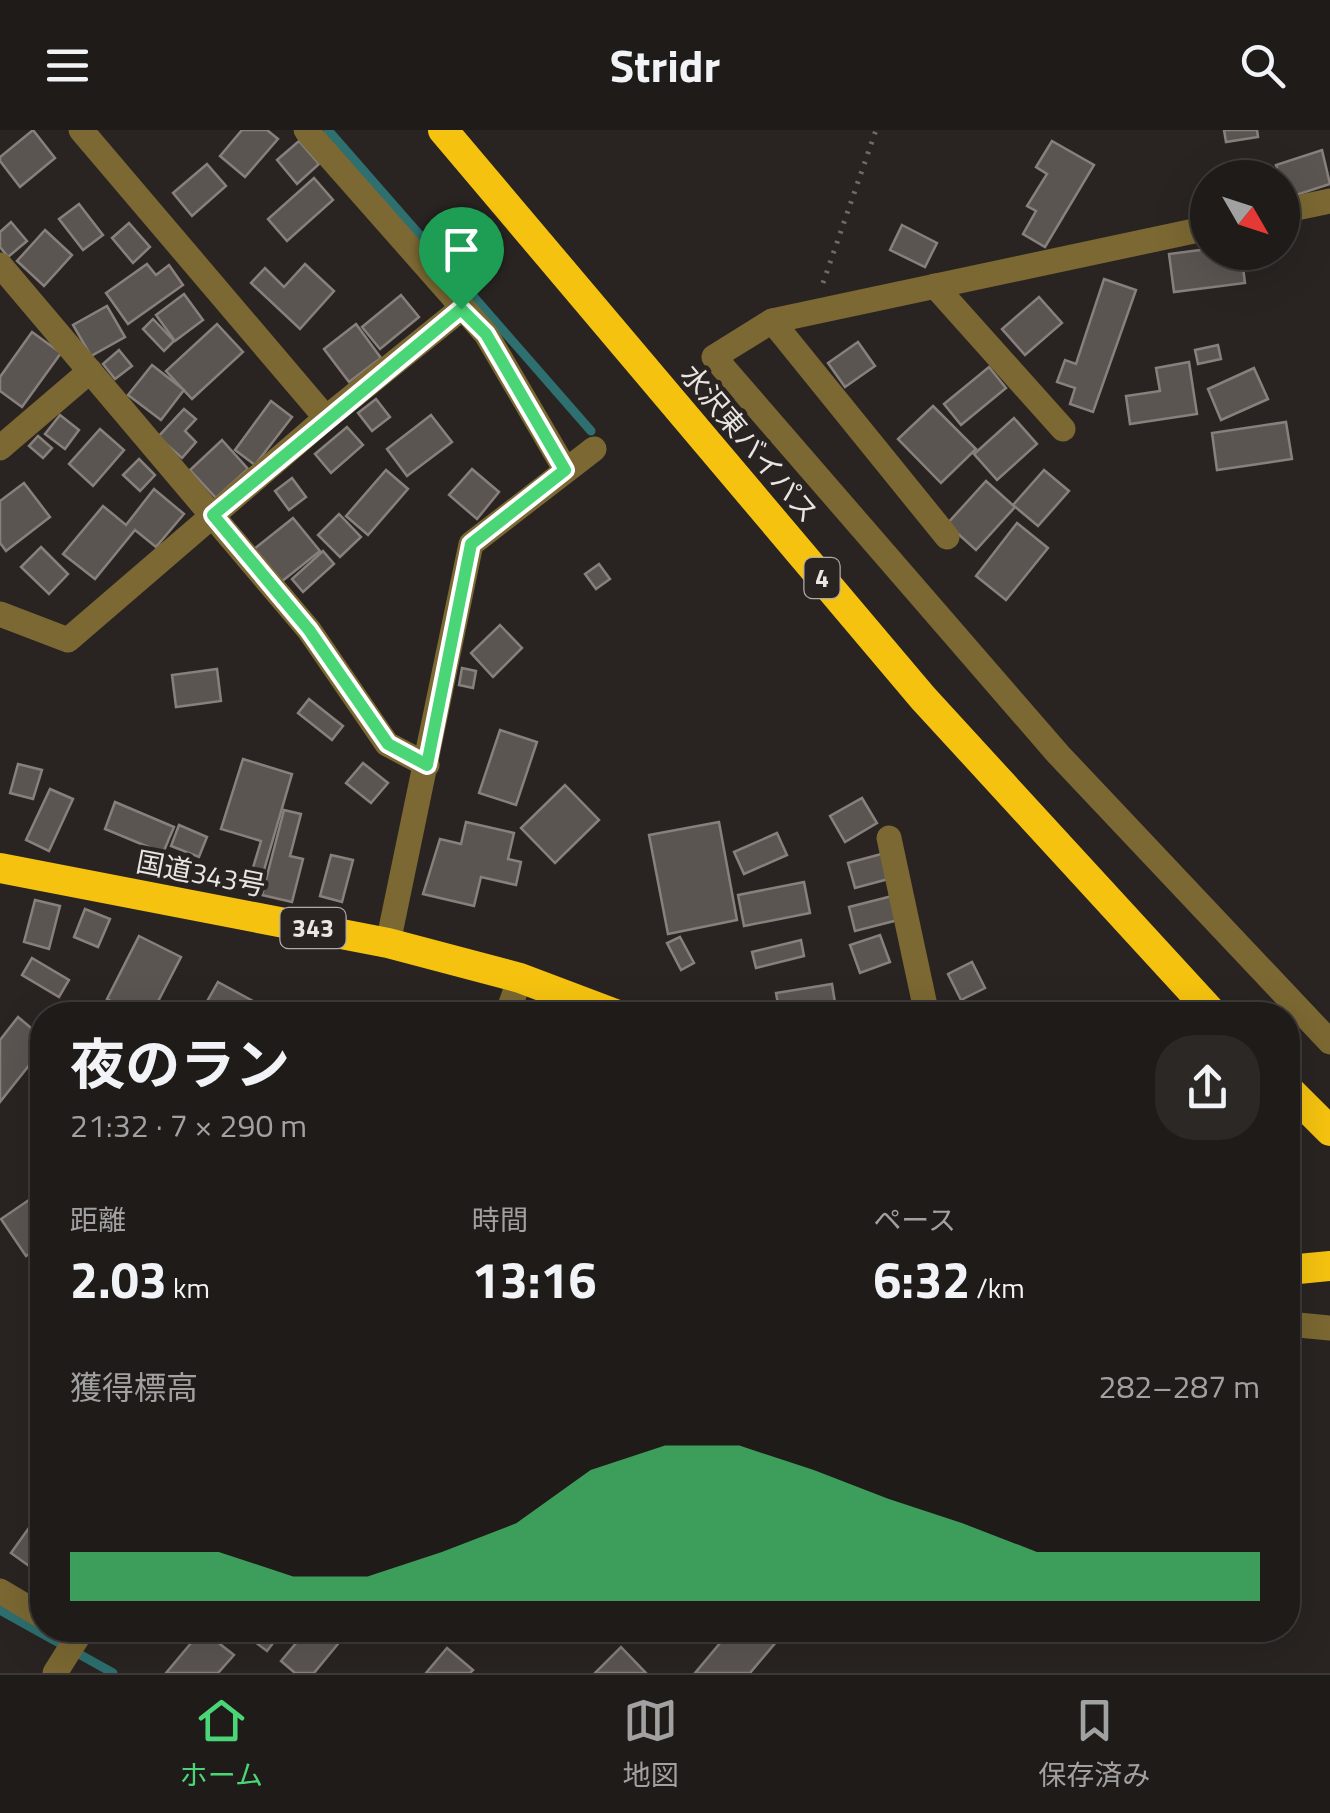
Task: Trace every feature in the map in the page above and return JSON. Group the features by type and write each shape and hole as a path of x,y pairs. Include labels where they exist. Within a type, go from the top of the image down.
{"highway":[{"name":"水沢東バイパス","path":"443,130 923,698 1202,1002"},
{"name":"国道343号","path":"0,868 388,943 520,978 584,1002"},
{"path":"1300,1100 1330,1131"},
{"path":"1300,1269 1330,1266"}],"street":[{"path":"81,130 326,418"},
{"path":"306,130 486,334 565,470"},
{"path":"1300,208 1330,201"},
{"path":"1190,232 772,321 714,358 1058,754 1292,1002"},
{"path":"0,265 309,630 388,744 427,765"},
{"path":"935,286 1064,429"},
{"path":"0,614 68,640 326,418 461,309"},
{"path":"772,321 947,537"},
{"path":"0,448 90,370"},
{"path":"388,943 471,544 594,449"},
{"path":"890,838 923,1002"},
{"path":"512,1002 520,978"},
{"path":"1300,1010 1330,1042"},
{"path":"1300,1325 1330,1328"},
{"path":"0,1591 30,1609"},
{"path":"57,1669 70,1642"}],"path":[{"path":"813,313 876,130"}],"building":[{"path":"33,130 55,158 20,187 0,157"},
{"path":"242,130 267,130 278,139 245,177 220,156"},
{"path":"1224,130 1257,130 1258,137 1226,142"},
{"path":"299,141 319,164 297,184 277,160"},
{"path":"1052,141 1094,165 1045,247 1023,234 1036,211 1027,206 1047,174 1036,167"},
{"path":"1322,150 1330,184 1300,194 1300,160 1291,160"},
{"path":"207,164 226,186 192,216 173,193"},
{"path":"314,178 333,200 287,241 268,219"},
{"path":"79,204 103,235 83,250 59,219"},
{"path":"11,222 27,241 8,257 0,247 0,232"},
{"path":"129,223 150,247 133,263 112,238"},
{"path":"902,225 937,243 925,267 890,250"},
{"path":"45,230 72,255 44,286 17,261"},
{"path":"1190,251 1190,270 1243,270 1245,283 1174,292 1169,254"},
{"path":"147,264 156,275 169,265 183,285 128,324 106,293"},
{"path":"305,264 334,291 300,329 251,283 265,268 284,287"},
{"path":"1104,279 1136,290 1093,412 1070,404 1075,388 1057,382 1065,360 1076,364"},
{"path":"184,294 203,320 175,341 156,315"},
{"path":"401,295 419,317 380,349 362,327"},
{"path":"1039,297 1062,323 1025,355 1002,329"},
{"path":"107,306 125,337 91,356 73,325"},
{"path":"153,319 174,341 164,351 143,329"},
{"path":"217,324 243,352 192,399 166,371"},
{"path":"356,324 381,358 349,382 324,349"},
{"path":"32,332 61,353 22,407 0,391 0,377"},
{"path":"858,342 875,366 845,387 828,363"},
{"path":"1218,345 1221,359 1198,364 1195,350"},
{"path":"119,350 132,366 115,379 103,364"},
{"path":"1189,362 1197,414 1130,424 1126,396 1160,391 1156,368"},
{"path":"152,365 184,390 161,420 128,395"},
{"path":"989,367 1006,388 961,425 944,404"},
{"path":"1254,368 1268,399 1221,420 1208,389"},
{"path":"376,399 390,417 372,431 358,413"},
{"path":"271,401 292,417 255,465 235,450"},
{"path":"933,406 976,449 941,483 898,439"},
{"path":"184,409 196,419 185,431 196,442 182,458 158,437"},
{"path":"60,415 79,430 65,449 45,434"},
{"path":"431,415 452,442 407,476 387,449"},
{"path":"1014,418 1037,444 997,480 974,454"},
{"path":"1286,422 1292,459 1217,470 1212,433"},
{"path":"347,427 363,445 331,473 315,454"},
{"path":"100,429 124,450 93,486 69,464"},
{"path":"38,436 52,448 43,458 29,446"},
{"path":"222,440 248,469 216,498 190,470"},
{"path":"139,459 155,475 140,491 123,475"},
{"path":"472,469 499,492 477,519 449,495"},
{"path":"386,470 408,489 368,535 346,516"},
{"path":"1044,470 1069,491 1038,526 1013,505"},
{"path":"292,478 306,497 289,510 275,491"},
{"path":"986,481 1015,507 976,550 947,524"},
{"path":"24,483 50,517 6,551 0,543 0,501"},
{"path":"154,489 184,514 156,547 135,530 95,579 63,554 103,506 126,525"},
{"path":"339,514 361,537 340,557 318,535"},
{"path":"293,518 320,551 281,582 254,549"},
{"path":"1017,523 1048,548 1006,600 976,576"},
{"path":"41,547 68,574 49,594 21,567"},
{"path":"323,551 334,564 303,592 292,579"},
{"path":"599,564 610,579 596,589 585,574"},
{"path":"500,625 522,648 493,677 471,653"},
{"path":"462,668 476,671 473,688 459,685"},
{"path":"217,669 221,701 176,707 172,675"},
{"path":"309,699 343,726 332,740 298,713"},
{"path":"500,730 537,742 516,805 479,793"},
{"path":"243,759 292,774 257,894 246,891 261,841 221,829"},
{"path":"363,763 388,783 371,803 346,783"},
{"path":"18,764 42,770 33,799 10,793"},
{"path":"565,785 599,820 555,863 521,828"},
{"path":"50,789 73,799 49,851 26,840"},
{"path":"862,798 877,823 845,842 830,816"},
{"path":"115,802 174,827 163,853 105,829"},
{"path":"284,810 301,814 290,856 303,859 292,902 262,895"},
{"path":"466,822 514,833 508,859 521,862 516,885 481,877 474,906 423,894 440,839 461,844"},
{"path":"719,822 737,920 668,934 649,835"},
{"path":"179,825 207,837 199,857 171,846"},
{"path":"777,833 787,855 744,874 734,852"},
{"path":"885,853 892,878 855,888 848,863"},
{"path":"331,855 353,860 342,902 320,896"},
{"path":"804,882 810,913 744,926 738,895"},
{"path":"892,896 898,920 855,931 849,907"},
{"path":"35,900 60,906 49,949 24,942"},
{"path":"85,909 110,919 98,947 74,937"},
{"path":"880,935 890,962 860,973 850,945"},
{"path":"139,936 181,957 158,1002 107,999"},
{"path":"680,937 694,963 681,970 667,943"},
{"path":"801,940 804,956 756,968 752,952"},
{"path":"32,958 69,980 59,997 22,975"},
{"path":"972,962 985,988 961,1000 948,974"},
{"path":"218,982 255,1002 207,1002"},
{"path":"832,984 835,1002 778,1002 776,993"},
{"path":"18,1017 30,1027 30,1064 0,1102 0,1040"},
{"path":"30,1199 30,1253 26,1256 1,1219"},
{"path":"30,1526 30,1567 11,1553"},
{"path":"192,1642 217,1642 234,1655 218,1673 166,1673"},
{"path":"255,1642 274,1642 267,1651"},
{"path":"297,1642 340,1642 314,1673 295,1673 281,1661"},
{"path":"721,1642 776,1642 750,1673 695,1673"},
{"path":"621,1647 646,1673 595,1673"},
{"path":"447,1648 473,1670 426,1673"}],"waterway":[{"path":"328,130 591,431"},
{"path":"0,1610 30,1627"},
{"path":"57,1642 113,1673"}],"route":[{"path":"461,309 486,334 565,470 471,544 427,765 388,744 309,630 213,515 461,309"}]}
